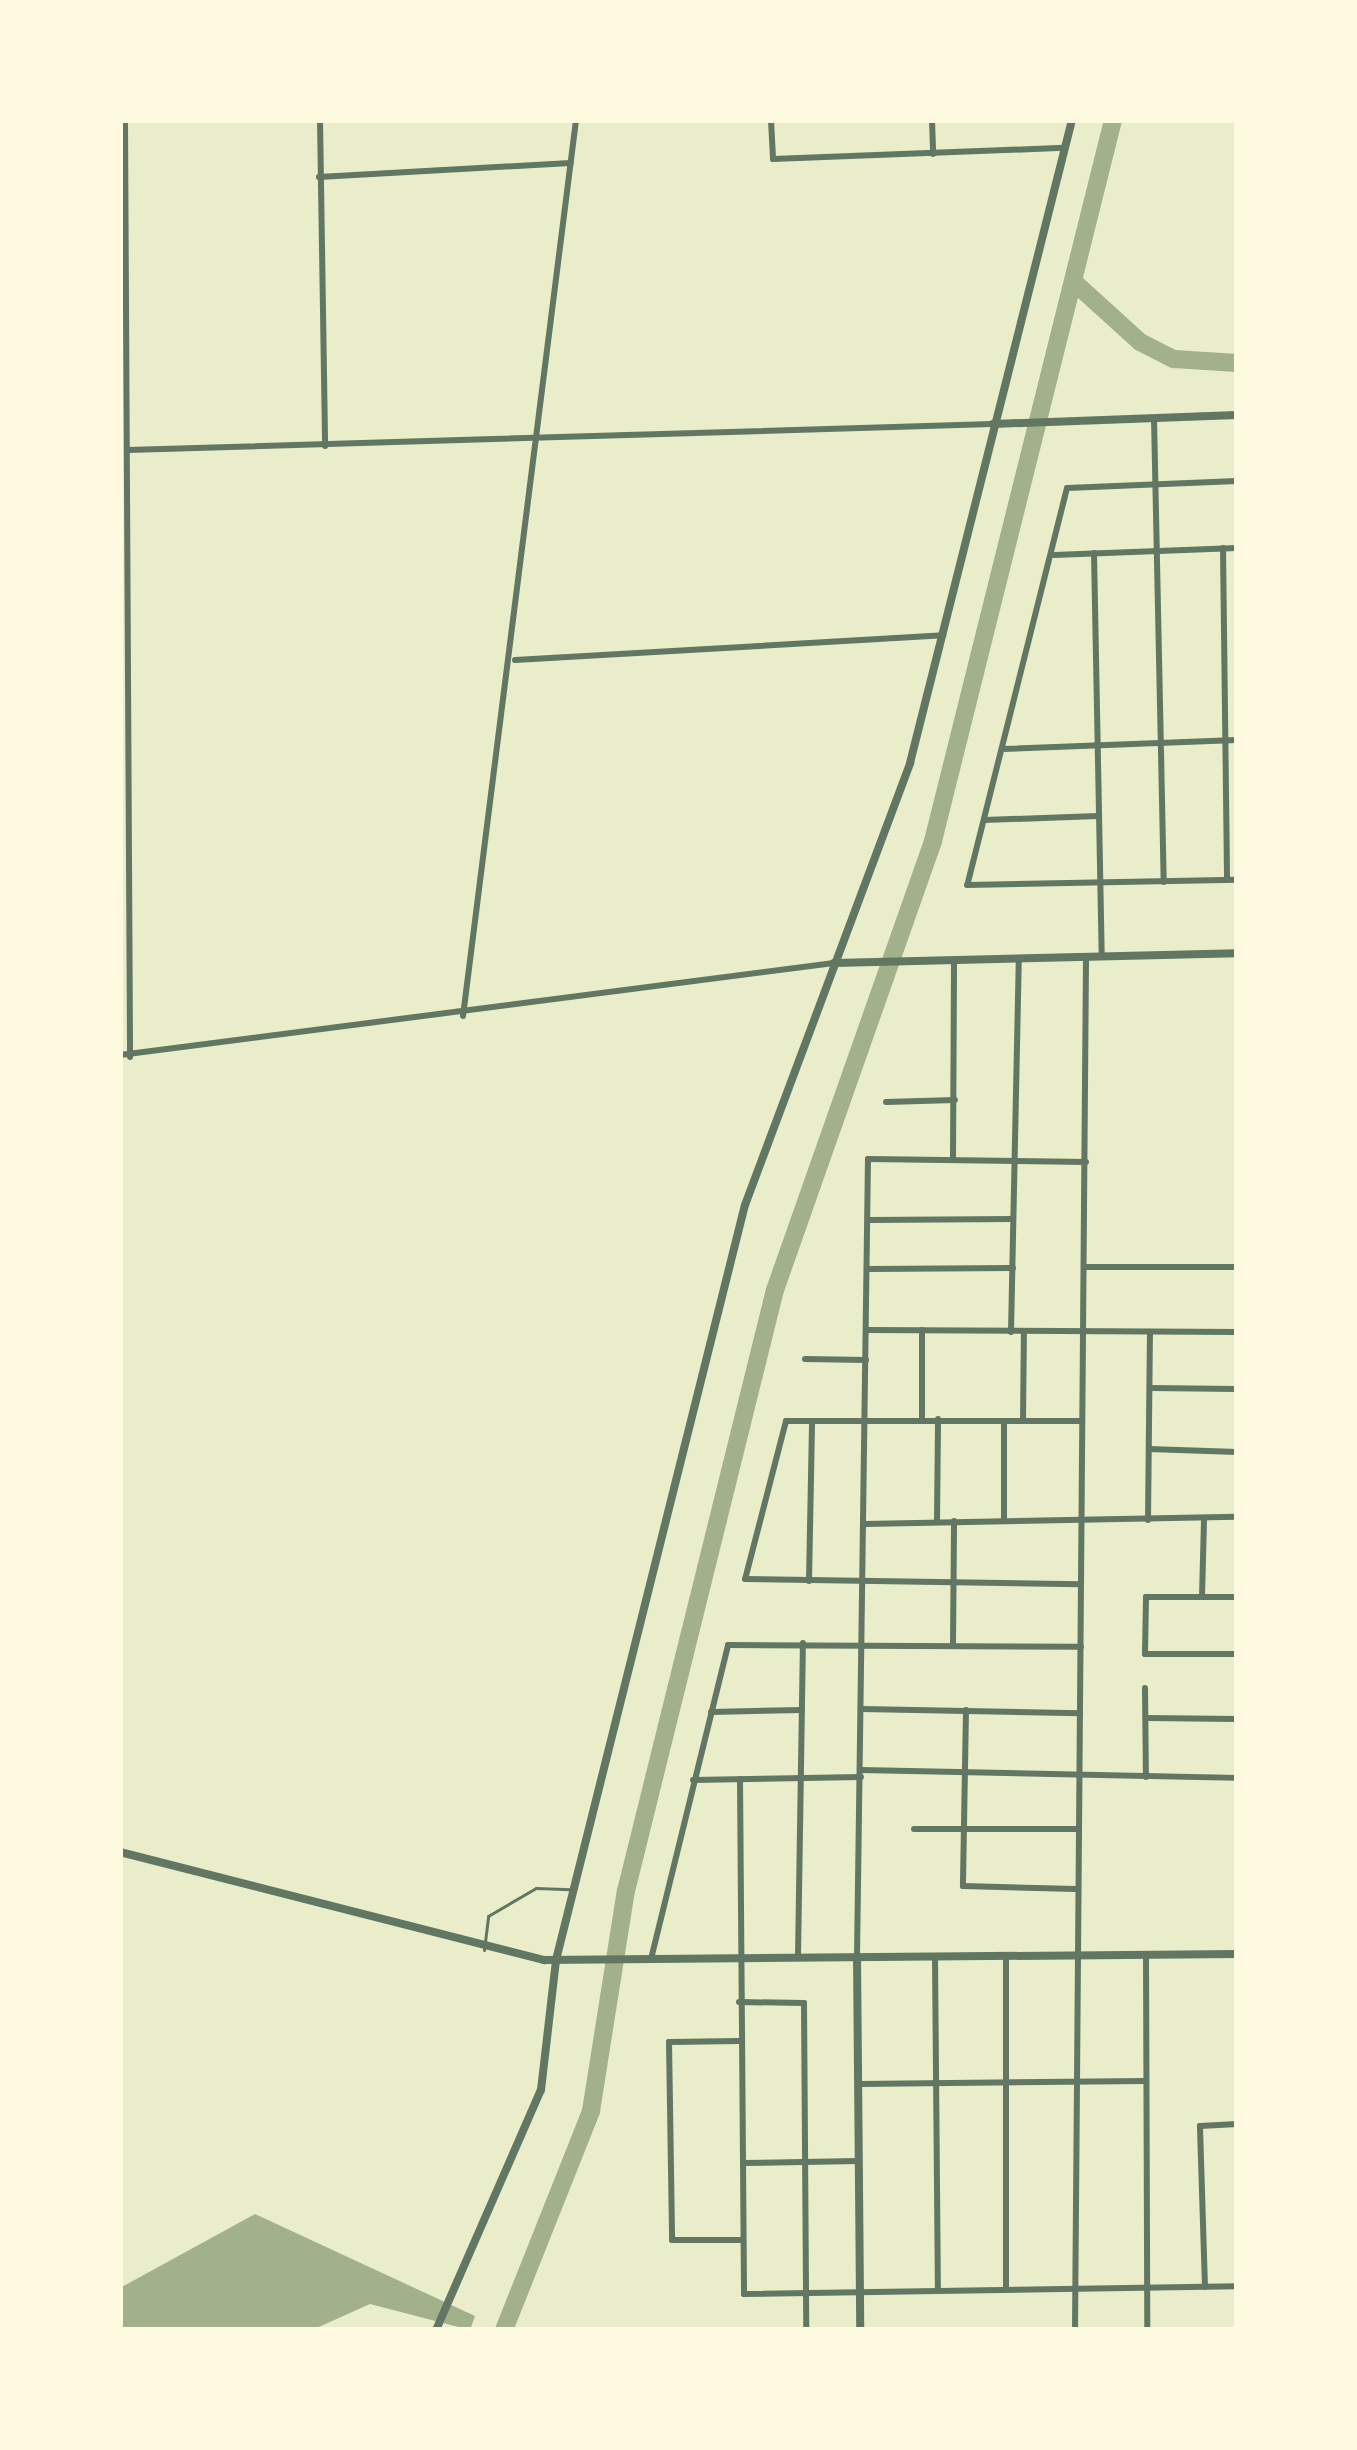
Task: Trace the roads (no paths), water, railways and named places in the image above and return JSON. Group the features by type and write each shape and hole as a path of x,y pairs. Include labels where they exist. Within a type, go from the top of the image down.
{"street":[{"path":"125,120 130,1057"},
{"path":"320,120 325,446"},
{"path":"464,1016 514,660 576,120"},
{"path":"771,120 772,159 1064,148"},
{"path":"932,120 933,154"},
{"path":"436,2330 541,2090 556,1960 745,1205 910,763 1072,120"},
{"path":"320,177 572,164"},
{"path":"128,450 539,441 1237,415"},
{"path":"1154,418 1164,882"},
{"path":"1223,548 1232,880 967,885 1054,555 1067,488 1237,481"},
{"path":"1054,555 1237,548"},
{"path":"1094,553 1102,957"},
{"path":"514,660 943,635"},
{"path":"1002,749 1237,740"},
{"path":"984,820 1098,816"},
{"path":"120,1054 130,1057 464,1016 834,963 1237,953"},
{"path":"1075,2330 1073,1954 1081,1713 1086,958"},
{"path":"1011,1332 1019,959"},
{"path":"953,1160 954,962"},
{"path":"886,1102 955,1100"},
{"path":"860,2330 857,1956 868,1160 1086,1162"},
{"path":"869,1220 1013,1219"},
{"path":"1085,1267 1237,1267"},
{"path":"869,1269 1013,1268"},
{"path":"866,1330 1237,1332"},
{"path":"922,1330 922,1418"},
{"path":"1023,1421 1024,1332"},
{"path":"1148,1520 1150,1332"},
{"path":"805,1359 866,1360"},
{"path":"1150,1388 1237,1389"},
{"path":"937,1520 938,1418"},
{"path":"1082,1421 786,1421 745,1579 1082,1584"},
{"path":"809,1580 812,1421"},
{"path":"1004,1421 1004,1520"},
{"path":"1149,1448 1237,1452"},
{"path":"865,1524 1237,1517"},
{"path":"1202,1597 1204,1518"},
{"path":"953,1645 954,1521"},
{"path":"1237,1597 1146,1597 1145,1654 1237,1654"},
{"path":"799,1957 802,1642"},
{"path":"651,1959 728,1645 1081,1647"},
{"path":"1145,1688 1147,1778"},
{"path":"862,1709 1081,1713"},
{"path":"710,1712 802,1710"},
{"path":"966,1710 963,1886 1076,1889"},
{"path":"1146,1718 1237,1719"},
{"path":"693,1780 861,1773 1237,1778"},
{"path":"740,1779 744,2294 1237,2286"},
{"path":"914,1829 1078,1828"},
{"path":"120,1852 484,1950 556,1960 1237,1954"},
{"path":"1146,1954 1148,2330"},
{"path":"1006,1956 1006,2289"},
{"path":"935,1957 938,2290"},
{"path":"740,2002 804,2003 806,2330"},
{"path":"740,2041 669,2042 672,2240 743,2240"},
{"path":"859,2084 1145,2081"},
{"path":"1205,2287 1200,2126 1237,2124"},
{"path":"742,2163 858,2161"}],"lane":[{"path":"484,1950 488,1916 536,1888 575,1889"}],"waterway":[{"path":"504,2330 591,2111 626,1891 775,1290 933,841 1113,120"},
{"path":"1075,283 1140,342 1174,359 1237,363"}]}
